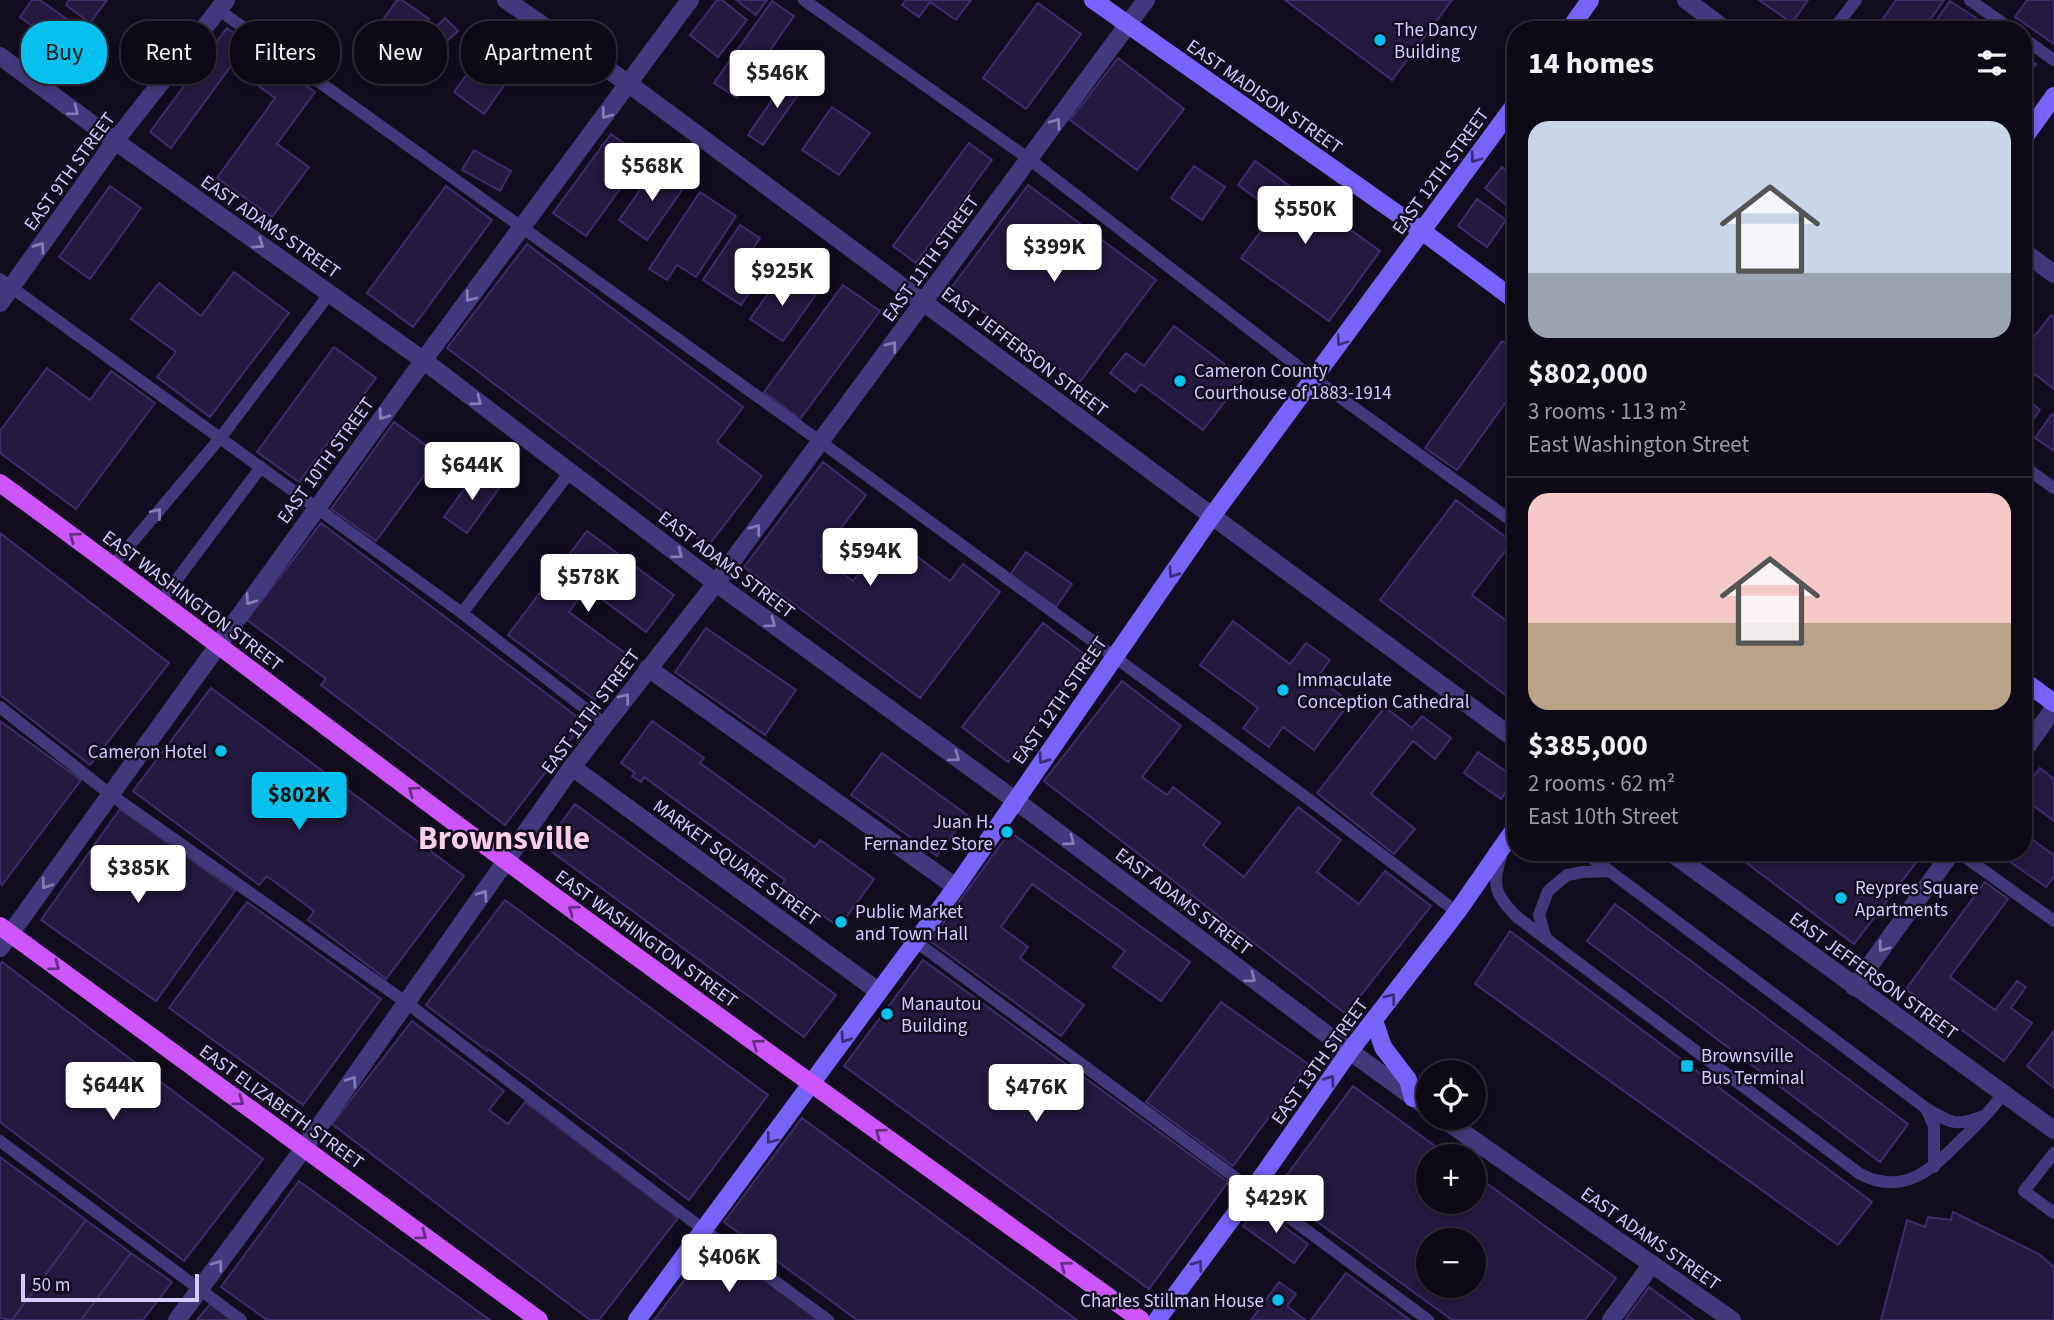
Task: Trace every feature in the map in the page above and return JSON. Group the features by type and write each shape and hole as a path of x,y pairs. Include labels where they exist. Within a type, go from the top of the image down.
{"main road":[{"name":"EAST MADISON STREET","path":"1093,0 1422,231 1507,294"},
{"path":"1575,21 1590,0"},
{"path":"2032,127 2054,96"},
{"name":"EAST 12TH STREET","path":"637,1320 956,887 1212,516 1507,115"},
{"name":"EAST WASHINGTON STREET","path":"0,483 507,861 1141,1320"},
{"path":"2032,687 2054,703"},
{"name":"EAST 13TH STREET","path":"1157,1320 1349,1052 1457,912 1507,842"},
{"name":"EAST ELIZABETH STREET","path":"4,936 539,1320"},
{"path":"1374,1020 1383,1047 1408,1080 1413,1098"}],"street":[{"name":"EAST JEFFERSON STREET","path":"506,0 629,83 1507,733"},
{"name":"EAST 10TH STREET","path":"4,936 111,795 423,360 690,0"},
{"name":"EAST 11TH STREET","path":"177,1320 304,1149 572,767 716,583 1146,0"},
{"path":"1686,0 1714,21"},
{"name":"EAST 9TH STREET","path":"0,303 6,283 223,5"},
{"name":"EAST ADAMS STREET","path":"0,56 423,360 716,583 1015,800 1416,1100"},
{"path":"2032,258 2054,274"},
{"path":"648,668 956,887"},
{"path":"2032,739 2054,708"},
{"name":"MARKET SQUARE STREET","path":"572,767 878,990"},
{"name":"EAST JEFFERSON STREET","path":"1682,861 2054,1130"},
{"path":"1854,986 1945,861"},
{"name":"EAST ADAMS STREET","path":"1459,1130 1732,1320"},
{"path":"1611,1320 1652,1264"}],"lane":[{"path":"804,0 1029,159 1313,379 1507,518"},
{"path":"1840,21 1856,0"},
{"path":"1970,0 1999,21"},
{"path":"223,5 522,227 1307,798 1457,912"},
{"path":"2032,44 2054,60"},
{"path":"6,283 463,613 605,724"},
{"path":"113,565 221,437 330,293"},
{"path":"160,602 261,467"},
{"path":"463,613 570,472"},
{"path":"2032,472 2054,488"},
{"path":"0,707 111,795 407,1003 704,1230 828,1320"},
{"path":"1507,846 1495,874 1500,900 1517,917 1860,1174 1874,1181 1896,1183 1919,1177 1934,1167 1990,1113 2003,1094"},
{"path":"1596,861 1927,1109 1947,1121 1964,1124 1990,1113"},
{"path":"1971,861 2054,921"},
{"path":"1546,939 1539,915 1548,891 1567,875 1609,871"},
{"path":"915,941 1428,1320"},
{"path":"1927,1109 1934,1126 1934,1167"},
{"path":"0,1140 241,1320"},
{"path":"2054,1153 2024,1191 2054,1213"}],"building":[{"path":"32,0 40,0 69,21 25,21 20,17"},
{"path":"69,0 107,0 91,21 87,21 66,5"},
{"path":"397,0 402,0 429,19 428,21 382,21"},
{"path":"717,0 722,0 747,20 718,57 690,35"},
{"path":"736,0 767,0 756,15"},
{"path":"906,0 971,0 956,20 930,2 919,17 902,5"},
{"name":"The Dancy Building","path":"1285,0 1452,0 1392,80"},
{"path":"1759,0 1808,0 1793,21 1789,21"},
{"path":"1896,0 1944,0 1929,21 1881,21"},
{"path":"2027,0 2054,0 2054,44 2032,29 2032,21 2021,21 2015,17"},
{"path":"772,1 794,16 737,98 714,83"},
{"path":"1950,1 1976,18 1974,21 1936,21"},
{"path":"1038,3 1081,34 1026,109 983,78"},
{"path":"445,18 458,31 447,41 447,21 442,21"},
{"path":"227,28 230,30 230,67 171,148 150,132 186,84 216,84 216,43"},
{"path":"1118,58 1184,109 1137,170 1070,120"},
{"path":"790,74 805,85 763,145 748,135"},
{"path":"461,82 505,84 484,114 454,92"},
{"path":"256,84 304,84 315,92 277,144 309,167 272,217 217,178 275,98"},
{"path":"832,107 870,133 839,175 802,150"},
{"path":"611,134 643,157 586,236 553,213"},
{"path":"969,143 992,160 916,263 893,246"},
{"path":"474,150 511,171 500,191 462,170"},
{"path":"1255,161 1380,251 1329,321 1241,258 1275,212 1238,185"},
{"path":"657,166 685,186 647,240 619,220"},
{"path":"1194,166 1225,187 1202,220 1171,198"},
{"path":"1502,167 1507,171 1507,205 1485,188"},
{"path":"1028,185 1156,280 1079,383 951,288"},
{"path":"110,186 141,208 90,279 59,257"},
{"path":"446,186 492,220 413,327 367,293"},
{"path":"700,192 736,216 696,277 677,265 667,280 649,269"},
{"path":"1477,199 1506,220 1487,247 1458,226"},
{"path":"740,225 760,238 749,254 767,267 741,305 703,280"},
{"path":"527,244 743,407 717,442 762,476 708,546 447,348"},
{"path":"234,272 289,313 210,417 157,377 176,352 131,319 159,283 201,316"},
{"path":"782,274 815,296 783,341 750,319"},
{"path":"843,285 880,311 800,419 764,392"},
{"path":"2051,315 2054,317 2054,389 2032,372 2032,339"},
{"name":"Cameron County Courthouse of 1883-1914","path":"1174,326 1243,378 1203,430 1141,384 1135,392 1110,373 1126,353 1144,366"},
{"path":"1502,341 1507,344 1507,401 1457,470 1425,448"},
{"path":"334,347 376,378 299,482 257,452"},
{"path":"47,368 90,400 111,371 155,403 76,509 0,453 0,431"},
{"path":"2032,403 2040,410 2032,421"},
{"path":"2052,414 2054,416 2054,451 2035,438"},
{"path":"394,422 439,455 376,541 331,509"},
{"path":"823,462 866,495 820,556 853,581 873,555 885,564 900,544 950,581 963,564 1000,592 920,698 744,567"},
{"path":"477,471 500,487 467,533 444,517"},
{"path":"1456,500 1507,538 1507,549 1472,595 1507,621 1507,696 1380,600"},
{"path":"321,523 584,722 505,825 321,685 326,679 247,620"},
{"path":"587,531 674,595 646,632 587,588 569,612 629,656 595,700 508,635"},
{"path":"0,533 169,663 90,765 0,695"},
{"path":"1026,552 1072,584 1056,607 1010,575"},
{"name":"Immaculate Conception Cathedral","path":"1233,621 1290,664 1306,643 1330,660 1317,678 1350,702 1314,750 1283,727 1269,747 1243,728 1258,708 1200,665"},
{"path":"1043,623 1088,657 1008,762 962,727"},
{"path":"706,628 796,690 765,735 675,672"},
{"path":"1122,681 1181,726 1142,777 1167,795 1173,787 1220,823 1203,845 1244,877 1298,807 1341,840 1317,872 1359,904 1385,871 1431,906 1346,1014 1044,781"},
{"path":"211,688 464,876 386,979 308,920 314,911 267,876 259,885 133,791"},
{"path":"1385,707 1412,728 1422,716 1451,738 1435,759 1413,741 1371,794 1415,829 1394,854 1317,793"},
{"path":"0,721 81,780 2,885 0,883"},
{"path":"652,721 704,758 700,763 815,847 820,840 874,879 839,927 781,885 785,880 644,777 641,782 632,776 635,773 621,763"},
{"path":"1478,752 1507,772 1507,790 1501,799 1464,773"},
{"path":"882,753 967,815 937,856 851,795"},
{"path":"2040,768 2054,779 2054,821 2032,805 2032,778"},
{"path":"575,804 836,995 804,1037 544,846"},
{"path":"120,809 235,891 156,1001 41,920"},
{"path":"1010,832 1190,962 1161,1001 1113,967 1125,951 1032,884 1001,927 1028,947 1020,958 1084,1005 1061,1036 930,941"},
{"path":"2032,839 2054,855 2054,877 2046,887 2009,861 2032,861"},
{"name":"Reypres Square Apartments","path":"1744,861 1917,861 1854,944"},
{"path":"1985,882 2008,899 1950,977 1995,1010 2017,981 2026,987 2011,1008 2032,1023 2004,1061 1906,989"},
{"path":"505,900 768,1095 689,1200 426,1005"},
{"path":"247,902 381,999 303,1105 169,1008"},
{"path":"1615,904 1908,1124 1880,1162 1587,941"},
{"path":"1510,931 1872,1202 1838,1245 1475,984"},
{"path":"923,960 1228,1182 1149,1289 844,1066"},
{"path":"2,962 263,1159 184,1261 0,1122"},
{"path":"1221,1002 1308,1064 1233,1166 1146,1102"},
{"path":"412,1021 504,1091 489,1110 508,1124 525,1102 678,1218 599,1320 590,1320 332,1124"},
{"path":"2054,1031 2054,1088 2027,1066"},
{"path":"1353,1086 1432,1144 1416,1144 1416,1214 1486,1214 1486,1183 1616,1278 1585,1320 1452,1320 1422,1298 1486,1298 1486,1228 1416,1228 1416,1294 1275,1191"},
{"path":"802,1118 1077,1320 857,1320 724,1222"},
{"path":"0,1157 86,1220 12,1320 0,1318"},
{"path":"299,1181 490,1320 267,1320 221,1287"},
{"path":"1257,1207 1308,1244 1294,1263 1243,1226"},
{"path":"1953,1212 2039,1254 2054,1267 2054,1320 1881,1320 1907,1220 1925,1227 1928,1217 1951,1220"},
{"path":"86,1220 131,1253 81,1320 12,1320"},
{"path":"714,1241 818,1320 654,1320"},
{"path":"131,1253 172,1282 143,1320 81,1320"},
{"path":"1346,1273 1410,1320 1311,1320"},
{"name":"Charles Stillman House","path":"1279,1282 1296,1294 1287,1306 1305,1320 1251,1320"},
{"path":"1649,1287 1694,1320 1625,1320"},
{"path":"210,1304 232,1320 197,1320"}],"place":[{"name":"The Dancy Building","path":"1380,40"},
{"name":"Cameron County Courthouse of 1883-1914","path":"1180,381"},
{"name":"Immaculate Conception Cathedral","path":"1283,690"},
{"name":"Cameron Hotel","path":"221,751"},
{"name":"Juan H. Fernandez Store","path":"1007,832"},
{"name":"Reypres Square Apartments","path":"1841,898"},
{"name":"Public Market and Town Hall","path":"841,922"},
{"name":"Manautou Building","path":"887,1014"},
{"name":"Brownsville Bus Terminal","path":"1687,1066"},
{"name":"Charles Stillman House","path":"1278,1300"}],"district":[{"name":"Brownsville","path":"504,837"}]}
